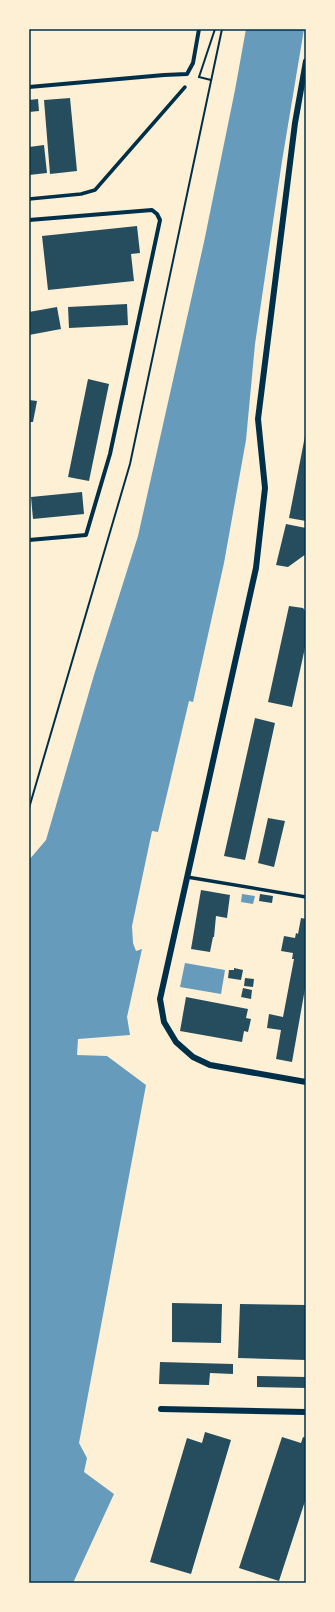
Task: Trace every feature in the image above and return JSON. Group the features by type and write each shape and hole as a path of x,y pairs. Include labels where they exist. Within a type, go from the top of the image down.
{"street":[{"path":"29,87 187,74 193,63 199,29"},
{"path":"306,60 295,123 258,419 265,488 256,568 160,999 164,1022 176,1042 193,1057 210,1064 306,1082"},
{"path":"29,199 81,194 96,190 185,87"},
{"path":"29,220 152,210 157,214 160,220 110,454 86,535 29,540"},
{"path":"186,877 306,897"},
{"path":"161,1409 306,1412"}],"path":[{"path":"211,80 199,77 215,29"},
{"path":"29,808 130,464 222,29"}],"water":[{"path":"246,29 304,29 282,161 255,344 246,440 224,563 193,702 189,701 158,832 152,831 132,926 133,943 136,951 142,949 127,1017 130,1035 78,1039 77,1055 107,1056 146,1085 79,1443 87,1458 84,1472 114,1494 73,1583 29,1583 29,860 46,840 94,675 138,536 204,242"},
{"path":"242,894 255,896 253,904 241,902"},
{"path":"185,963 225,970 221,994 180,987"}],"building":[{"path":"70,98 77,171 50,174 44,100"},
{"path":"38,99 39,111 29,112 29,100"},
{"path":"44,145 47,173 29,175 29,147"},
{"path":"137,226 140,253 131,254 134,281 48,290 42,236"},
{"path":"127,304 128,325 69,328 68,307"},
{"path":"57,307 61,329 29,335 29,312"},
{"path":"88,379 109,384 89,481 68,477"},
{"path":"29,400 37,401 33,422 29,422"},
{"path":"306,436 306,521 289,518"},
{"path":"82,492 84,514 33,519 31,497"},
{"path":"286,524 306,528 306,554 288,567 276,565"},
{"path":"289,606 303,608 306,612 306,643 292,707 268,702"},
{"path":"255,718 275,723 245,860 224,856"},
{"path":"268,818 285,821 274,867 258,863"},
{"path":"201,890 230,895 227,918 216,916 214,937 210,952 191,949"},
{"path":"260,894 273,896 272,903 259,901"},
{"path":"301,918 306,919 306,983 292,1062 276,1059 281,1030 267,1028 269,1014 283,1017 294,959 292,959 293,953 281,951 284,936 295,938 296,933 298,934"},
{"path":"234,968 243,970 241,980 228,978 229,970 234,970"},
{"path":"245,978 254,979 253,987 244,986"},
{"path":"243,988 252,990 251,999 241,997"},
{"path":"186,997 248,1009 246,1018 251,1019 248,1032 244,1031 242,1042 180,1031"},
{"path":"172,1303 222,1304 221,1343 172,1342"},
{"path":"240,1304 306,1305 306,1360 238,1358"},
{"path":"160,1362 233,1364 233,1374 210,1373 209,1385 159,1384"},
{"path":"257,1376 306,1377 306,1388 257,1387"},
{"path":"205,1432 231,1440 191,1574 150,1562 187,1438 202,1443"},
{"path":"282,1437 301,1443 303,1437 306,1438 306,1498 279,1581 239,1568"}]}
